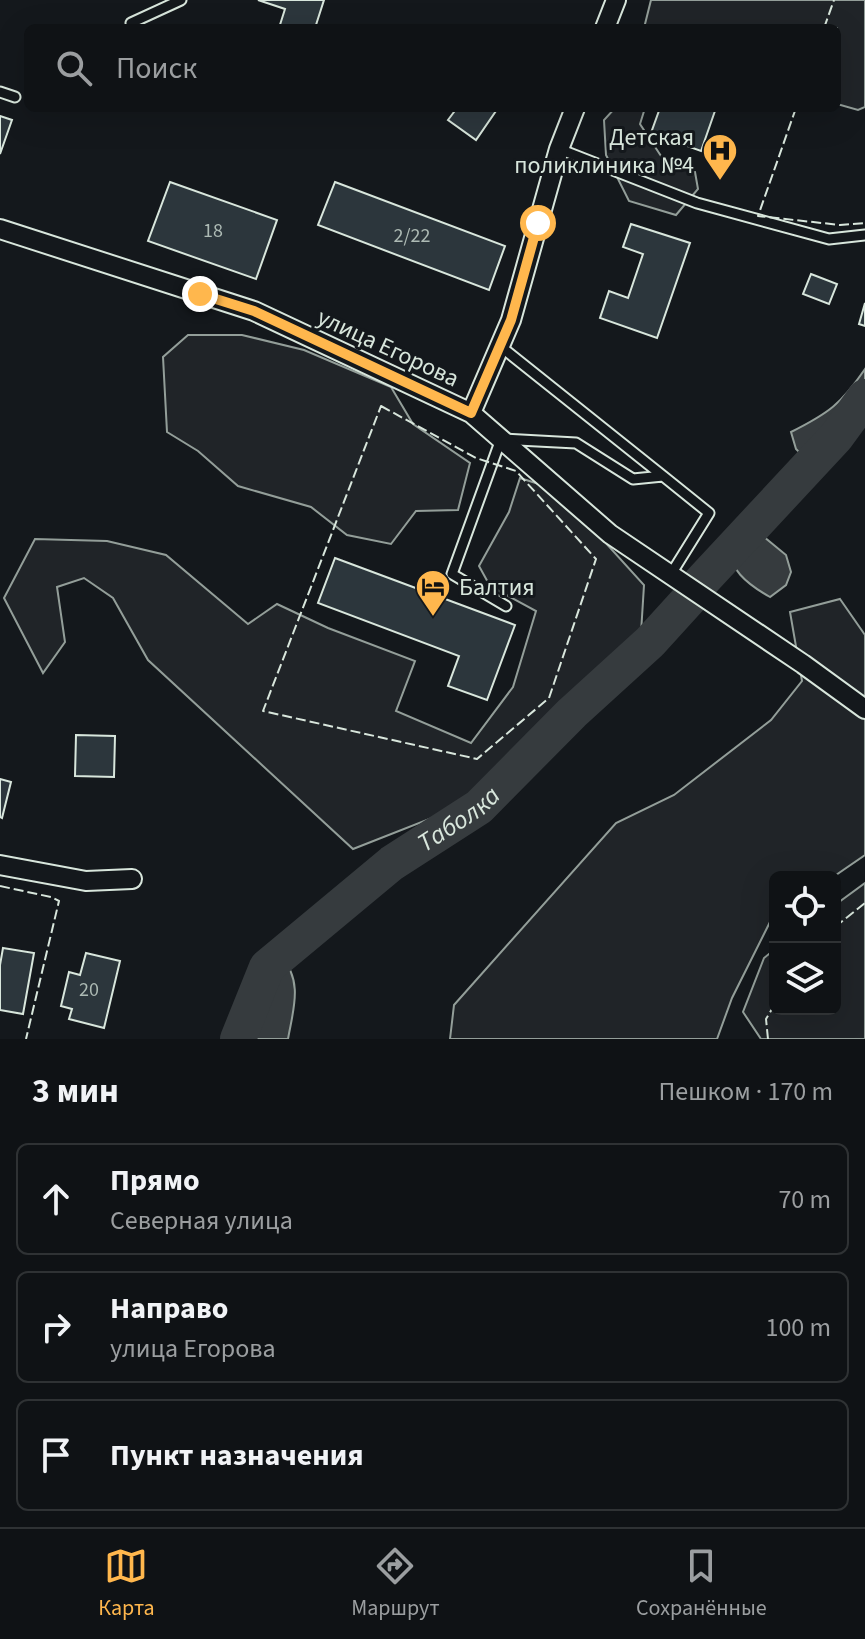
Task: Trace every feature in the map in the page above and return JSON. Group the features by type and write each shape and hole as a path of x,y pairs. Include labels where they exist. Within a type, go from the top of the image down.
{"street":[{"path":"607,24 616,0"},
{"path":"471,413 511,320 559,149 573,112"},
{"name":"улица Егорова","path":"0,229 254,311 471,413 610,534 865,709"},
{"path":"0,865 86,881 132,879"}],"lane":[{"path":"131,23 181,0"},
{"path":"0,92 15,97"},
{"path":"559,149 711,207 829,239 865,235"},
{"path":"500,346 709,513 671,574"},
{"path":"506,606 452,574 501,439 576,443 633,479 663,476"}],"shaded area":[{"path":"651,0 865,0 865,107 858,110 841,105 841,24 645,24"},
{"path":"611,112 644,112 640,124 663,159 695,172 698,189 676,215 629,201 606,155 604,120"},
{"path":"188,335 242,335 304,350 391,387 413,424 470,463 458,510 416,511 391,544 347,535 311,507 238,486 198,451 167,432 163,357"},
{"path":"865,369 865,417 830,455 810,463 796,449 791,432 833,406"},
{"path":"520,478 545,486 584,519 644,585 641,633 455,809 353,849 148,660 113,598 84,578 57,587 65,642 43,673 4,598 35,539 107,541 166,555 248,624 277,604 328,628 415,661 396,711 471,743 513,687 536,611 490,586 479,566 509,512"},
{"path":"737,530 764,537 786,555 791,572 786,585 770,597 746,581 731,560 724,542"},
{"path":"840,599 865,635 865,855 841,872 769,871 769,924 732,998 717,1039 450,1039 454,1005 616,823 674,795 771,720 802,681 790,612"},
{"path":"865,883 865,1039 761,1039 743,1012 764,958 769,954 769,1015 841,1015 841,901"},
{"path":"268,956 280,956 292,975 295,996 288,1039 222,1039 241,998"}],"building":[{"path":"258,0 324,0 316,24 280,24 285,9"},
{"path":"454,112 495,112 476,140 448,120"},
{"path":"659,112 715,112 701,151 651,133"},
{"path":"0,116 12,120 0,154"},
{"path":"170,182 277,220 256,279 148,241"},
{"path":"335,182 505,246 489,290 318,225"},
{"path":"631,224 690,243 657,338 600,318 609,291 628,298 643,254 623,247"},
{"path":"811,274 837,284 829,304 803,294"},
{"path":"865,303 865,326 859,324"},
{"path":"335,558 515,625 487,700 448,686 459,656 318,603"},
{"path":"76,735 115,736 114,777 75,776"},
{"path":"0,779 11,782 2,818 0,817"},
{"path":"3,948 34,953 23,1014 0,1010"},
{"path":"86,953 120,961 104,1028 69,1019 72,1009 61,1006 69,972 80,975"}],"waterway":[{"name":"Таболка","path":"701,582 836,437 865,397"},
{"name":"Таболка","path":"238,1039 267,967 392,863 479,807 572,713 650,642 690,598"}],"fence":[{"path":"825,24 834,0"},
{"path":"795,112 758,216 840,225 865,223"},
{"path":"381,406 476,458 516,471 596,559 549,698 477,759 263,711 381,406"},
{"path":"0,886 59,901 26,1039"},
{"path":"841,922 865,903"},
{"path":"768,1039 766,1019 769,1014"}],"place":[{"name":"Детская поликлиника №4","path":"720,182"},
{"name":"Балтия","path":"433,618"}],"route":[{"path":"200,294 254,311 471,413 511,320 538,223"}]}
